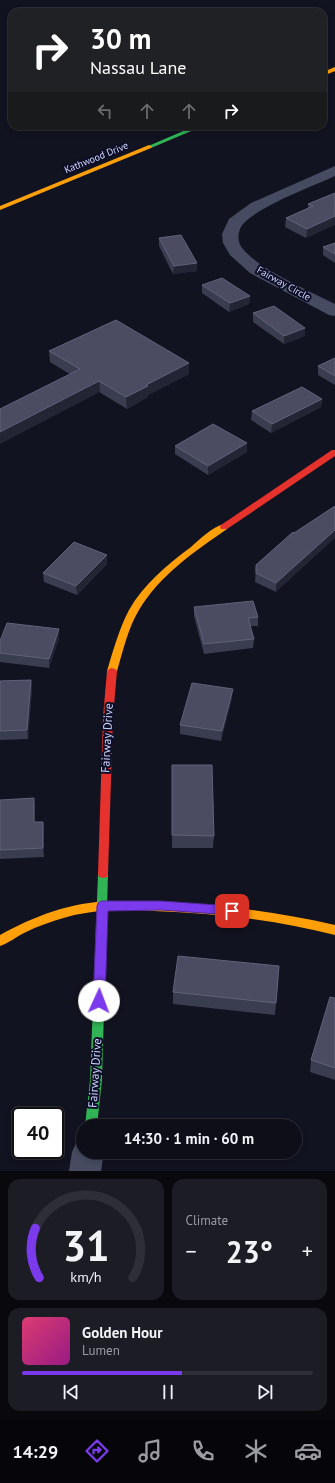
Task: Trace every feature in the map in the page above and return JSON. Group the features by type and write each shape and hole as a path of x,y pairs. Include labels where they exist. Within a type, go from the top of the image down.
{"street":[{"name":"Kathwood Drive","path":"0,208 190,130"},
{"name":"Fairway Circle","path":"335,170 257,206 235,222 230,234 231,243 236,252 256,269 335,311"},
{"name":"Fairway Drive","path":"92,1119 96,1080 108,717 112,676 121,642 134,610 155,583 181,558 335,452"},
{"path":"0,941 33,924 60,913 86,907 102,906 161,906 218,909 275,917 335,930"},
{"path":"84,1171 87,1159"}],"building":[{"path":"335,193 335,216 307,229 286,218 313,206 308,204"},
{"path":"181,235 197,263 174,266 159,238"},
{"path":"335,243 335,254 323,247"},
{"path":"222,278 250,296 230,303 202,285"},
{"path":"274,306 305,328 284,336 253,313"},
{"path":"116,320 189,363 126,397 99,381 0,432 0,409 80,369 49,351"},
{"path":"335,358 335,376 318,366"},
{"path":"302,387 322,399 272,424 252,411"},
{"path":"213,424 247,443 208,466 175,446"},
{"path":"335,506 335,530 276,583 256,573 256,565 293,532 294,533"},
{"path":"74,542 107,555 76,586 43,573"},
{"path":"253,601 258,617 248,618 254,639 204,644 194,607"},
{"path":"7,623 59,629 49,659 0,653 0,641"},
{"path":"31,680 27,730 0,731 0,681"},
{"path":"192,683 233,689 222,731 180,725"},
{"path":"172,765 212,765 214,836 172,835"},
{"path":"34,798 34,822 43,822 43,848 0,850 0,800"},
{"path":"178,956 279,966 276,1003 173,992"},
{"path":"330,997 335,998 335,1068 311,1060"}],"traffic: fast":[{"path":"149,147 190,130"},
{"path":"92,1119 96,1080 103,874"}],"traffic: slow":[{"path":"327,72 335,69"},
{"path":"0,208 149,147"},
{"path":"112,671 127,625 142,598 174,564 224,527"},
{"path":"0,941 21,929 55,915 91,907 118,905 193,908 241,912 312,924 335,930"}],"traffic: jam":[{"path":"224,527 335,452"},
{"path":"103,874 108,717 112,671"}],"route":[{"path":"99,1001 102,906 161,906 232,911"}]}
